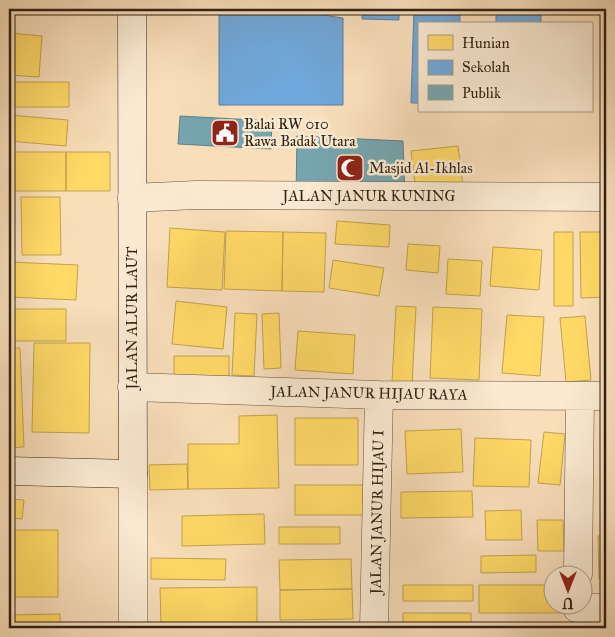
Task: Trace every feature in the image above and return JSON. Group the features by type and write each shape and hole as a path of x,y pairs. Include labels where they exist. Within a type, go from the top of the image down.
{"street":[{"name":"JALAN ALUR LAUT","path":"132,9 134,628"},
{"name":"JALAN JANUR KUNING","path":"132,198 196,195 606,197"},
{"name":"JALAN JANUR HIJAU RAYA","path":"132,386 379,395 593,396"},
{"name":"JALAN JANUR HIJAU I","path":"374,628 379,395"},
{"path":"579,564 593,396"},
{"path":"9,471 133,474"},
{"path":"592,611 606,608"}],"building: Hunian":[{"path":"9,33 42,36 39,77 9,75"},
{"path":"9,82 69,82 69,107 9,107"},
{"path":"9,115 68,120 66,146 9,141"},
{"path":"458,146 463,186 416,192 411,151"},
{"path":"9,152 66,152 66,191 9,191"},
{"path":"66,152 110,152 110,191 66,191"},
{"path":"21,197 60,197 61,255 22,255"},
{"path":"337,221 390,225 389,247 335,244"},
{"path":"170,228 225,232 222,290 167,287"},
{"path":"226,231 283,232 282,291 224,289"},
{"path":"283,232 326,233 324,292 282,291"},
{"path":"554,232 573,232 573,306 554,306"},
{"path":"580,232 606,232 606,297 581,298"},
{"path":"408,244 440,246 438,273 406,270"},
{"path":"493,247 542,250 539,290 490,286"},
{"path":"448,259 482,261 480,296 446,294"},
{"path":"333,260 384,268 379,296 329,288"},
{"path":"9,262 78,265 76,300 9,297"},
{"path":"176,301 227,307 223,349 172,344"},
{"path":"396,306 416,307 412,384 392,383"},
{"path":"433,307 482,309 479,380 430,378"},
{"path":"9,309 66,309 66,341 9,341"},
{"path":"235,313 257,314 254,376 232,375"},
{"path":"279,313 281,368 264,369 262,314"},
{"path":"507,315 544,317 540,376 502,373"},
{"path":"601,315 606,315 606,364"},
{"path":"585,316 591,380 566,382 560,318"},
{"path":"298,331 355,335 353,374 295,370"},
{"path":"34,343 90,343 89,433 32,432"},
{"path":"9,348 20,348 24,447 9,448"},
{"path":"174,356 229,356 229,383 174,383"},
{"path":"277,415 279,488 188,489 188,444 239,444 239,416"},
{"path":"295,418 358,418 358,465 295,465"},
{"path":"461,429 463,472 407,474 405,431"},
{"path":"544,432 565,434 560,485 538,483"},
{"path":"475,438 531,440 529,487 473,486"},
{"path":"187,464 188,489 150,490 149,465"},
{"path":"295,485 367,485 367,515 295,515"},
{"path":"472,491 473,517 401,518 401,492"},
{"path":"9,499 24,500 22,519 9,518"},
{"path":"521,510 522,540 486,540 485,511"},
{"path":"264,514 265,544 182,546 182,516"},
{"path":"537,520 563,520 564,551 538,551"},
{"path":"279,527 340,527 340,544 279,544"},
{"path":"9,530 58,530 58,597 9,597"},
{"path":"598,536 606,536 606,579 599,579"},
{"path":"536,555 536,572 481,573 481,556"},
{"path":"151,558 226,559 225,580 151,579"},
{"path":"351,559 352,589 280,590 279,560"},
{"path":"403,585 473,585 473,601 403,601"},
{"path":"479,585 542,585 542,613 479,613"},
{"path":"257,587 257,623 161,625 160,588"},
{"path":"352,589 353,619 280,620 280,590"},
{"path":"403,613 471,613 471,628 403,628"},
{"path":"60,614 60,628 9,628 9,615"},
{"path":"297,623 297,628 261,628 261,624"},
{"path":"350,623 350,628 302,628 302,624"}],"building: Sekolah":[{"path":"219,9 283,9 343,18 343,105 219,105"},
{"path":"362,9 399,9 399,20 362,19"},
{"path":"414,9 460,9 460,22 418,22 418,103 411,103"},
{"path":"496,9 541,9 541,22 496,22"}],"building: Publik":[{"name":"Balai RW 010 Rawa Badak Utara","path":"180,116 272,121 271,149 178,144"},
{"name":"Masjid Al-Ikhlas","path":"297,136 403,141 405,195 296,195"}],"place":[{"name":"Balai RW 010 Rawa Badak Utara","path":"225,133"},
{"name":"Masjid Al-Ikhlas","path":"350,168"}]}
